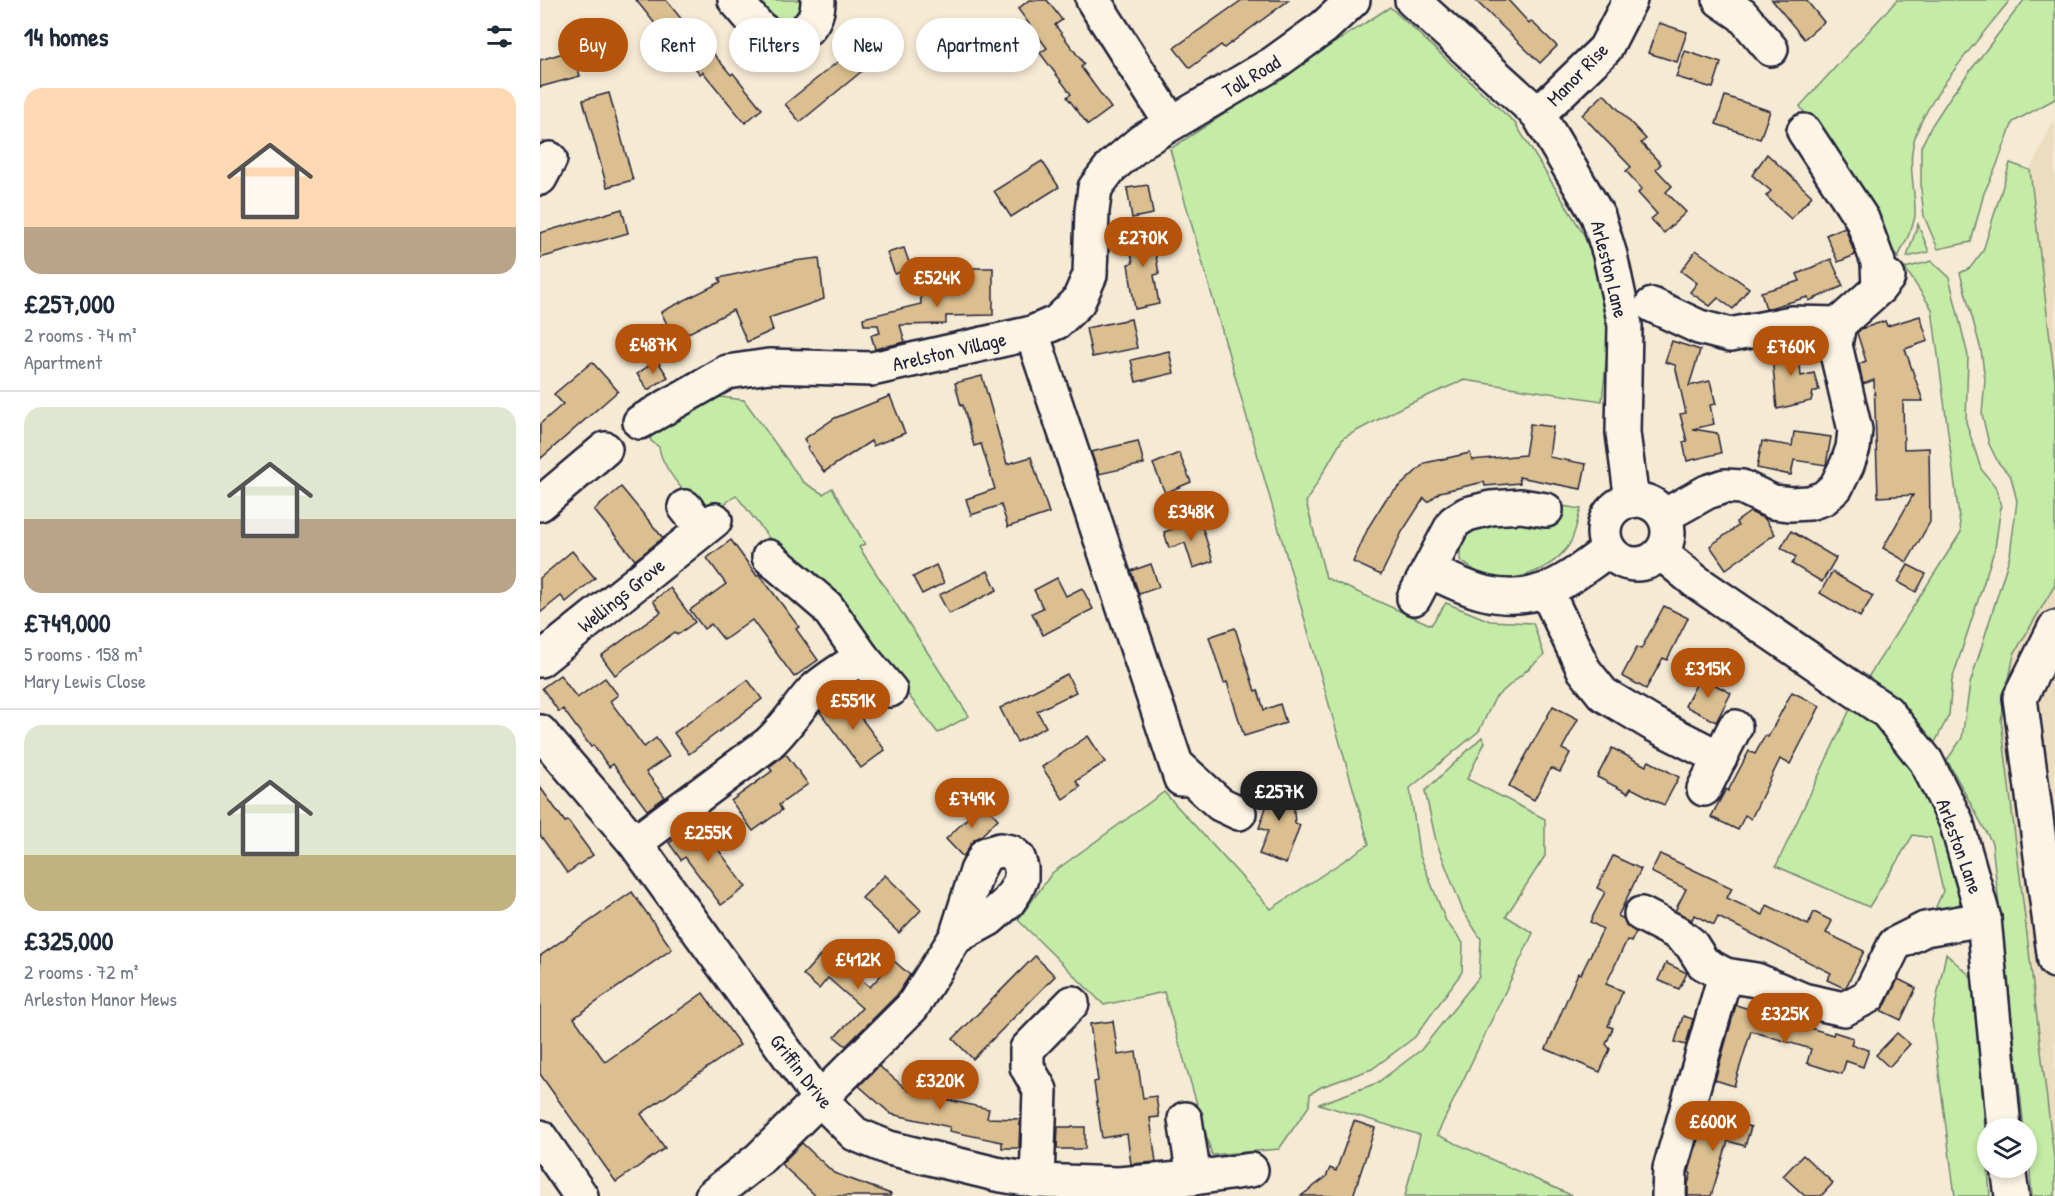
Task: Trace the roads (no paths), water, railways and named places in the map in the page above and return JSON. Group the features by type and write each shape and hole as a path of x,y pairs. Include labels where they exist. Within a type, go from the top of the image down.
{"street":[{"path":"735,0 762,30 774,36 786,37 798,36 809,29 816,17 818,0"},
{"path":"1093,0 1171,123"},
{"name":"Toll Road","path":"1142,141 1274,63 1324,27 1353,0"},
{"name":"Arleston Lane","path":"1412,0 1538,114 1598,216 1610,255 1625,325 1623,433 1632,501"},
{"name":"Manor Rise","path":"1538,114 1605,49 1630,0"},
{"path":"1720,0 1742,15 1771,50"},
{"path":"1664,516 1707,492 1725,486 1742,487 1773,502 1809,503 1824,498 1836,487 1847,465 1853,448 1855,430 1835,345 1839,324 1883,282 1862,219 1804,131"},
{"name":"Arelston Village","path":"640,422 727,372 769,366 872,369 1032,333 1057,322 1078,302 1090,275 1095,188 1110,166 1142,141"},
{"path":"1652,304 1699,327 1730,335 1792,323 1839,324"},
{"path":"1032,333 1179,772 1220,804 1239,813"},
{"path":"540,504 606,449"},
{"path":"1632,501 1650,504 1664,516 1668,535 1661,553 1653,559 1634,565 1616,558 1609,550 1604,532 1609,515 1615,508 1632,501"},
{"path":"1546,510 1521,506 1491,508 1467,514 1454,522 1422,584 1465,588 1493,595 1518,596 1546,590 1609,550"},
{"name":"Wellings Grove","path":"540,660 701,519"},
{"name":"Arleston Lane","path":"1661,553 1695,581 1887,712 1926,761 1956,821 1984,919 2003,1118"},
{"path":"769,557 827,607 862,657 890,690"},
{"path":"1546,590 1584,670 1603,694 1653,724 1720,758"},
{"path":"2055,628 2020,698 2055,961"},
{"path":"635,843 768,744 783,730 814,691 862,657"},
{"path":"1704,789 1735,727"},
{"name":"Griffin Drive","path":"540,732 635,843 820,1099 855,1134 889,1148 996,1174 1037,1181 1118,1184 1194,1178 1251,1170"},
{"path":"1641,914 1676,932 1691,944 1703,963 1725,975 1756,980 1803,1000 1844,1009 1869,996 1894,944 1925,929 1984,919"},
{"path":"712,1196 759,1159 912,1007 956,937"},
{"path":"1669,1196 1670,1169 1725,975"},
{"path":"1037,1181 1040,1090 1027,1067 1028,1049 1072,1003"},
{"path":"1185,1119 1194,1178"},
{"path":"542,1143 581,1196"},
{"path":"2010,1178 2012,1196"}]}
